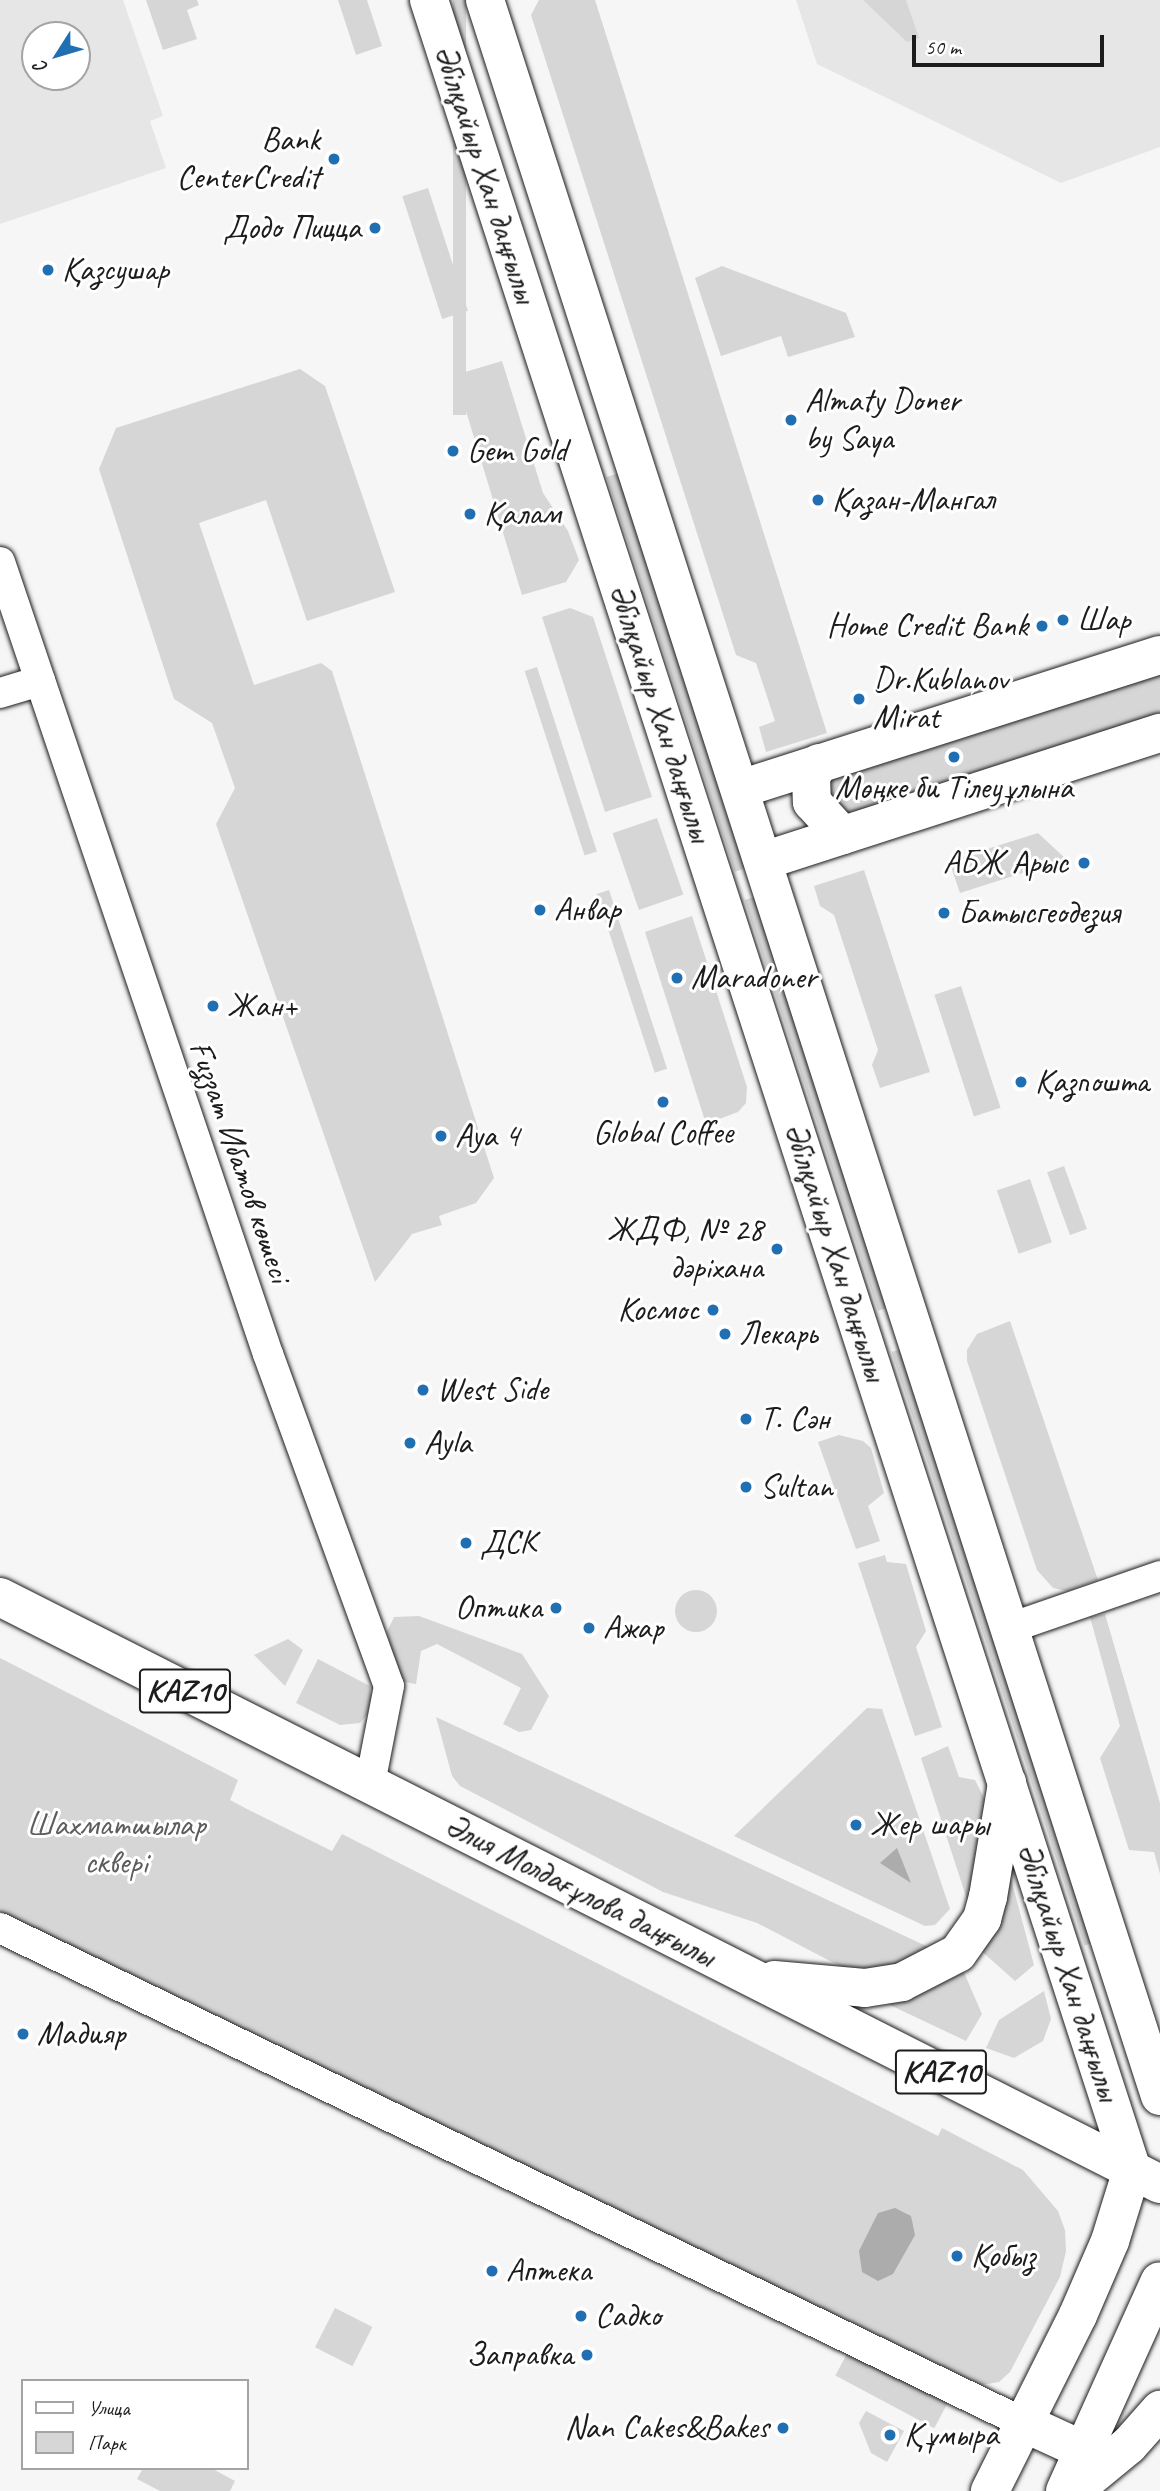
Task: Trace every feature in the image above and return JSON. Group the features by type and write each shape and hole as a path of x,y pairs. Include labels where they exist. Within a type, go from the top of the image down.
{"main road":[{"name":"Әбілқайыр Хан даңғылы","path":"429,0 1007,1783 1146,2177"},
{"name":"Әбілқайыр Хан даңғылы","path":"485,0 1160,2096"},
{"path":"571,438 621,419"},
{"path":"740,789 1160,655"},
{"path":"763,861 1160,733"},
{"path":"819,763 811,777 812,802 842,835"},
{"path":"866,1349 915,1336"},
{"name":"Әлия Молдағұлова даңғылы","path":"0,1597 1146,2177"},
{"path":"748,1977 865,1988 902,1982 958,1953 982,1919 1007,1783"},
{"path":"990,2491 1110,2241 1146,2177"},
{"path":"1065,2491 1085,2452 1160,2281"},
{"path":"1073,2491 1129,2445 1160,2410"},
{"path":"1024,2423 1085,2452"}],"street":[{"name":"Ғиззат Ибатов көшесі","path":"0,562 268,1354 388,1686 370,1784"},
{"path":"0,693 40,681"},
{"path":"1010,1628 1160,1576"},
{"path":"0,1928 1024,2423"}],"shaded area":[{"path":"0,0 123,0 163,116 150,121 166,168 0,224"},
{"path":"796,0 1160,0 1160,147 1061,183 817,64"},
{"path":"897,1848 911,1883 880,1863"},
{"path":"895,2208 911,2216 915,2235 893,2274 878,2281 862,2272 859,2251 878,2213"}],"green space":[{"path":"146,0 197,0 199,5 187,10 197,39 163,50"},
{"path":"338,0 367,0 382,46 356,55"},
{"path":"453,0 466,0 466,415 453,415"},
{"path":"539,0 595,0 827,733 766,752 759,727 775,721 756,663 736,655 531,15"},
{"path":"863,0 906,0 919,38 907,42"},
{"path":"428,188 468,311 442,319 402,196"},
{"path":"722,266 846,313 855,337 788,357 781,336 721,356 695,278"},
{"path":"502,361 543,493 568,531 579,560 566,582 522,595 455,375"},
{"path":"300,369 325,386 395,592 307,621 266,500 199,523 254,685 321,663 332,671 494,1178 476,1203 439,1216 442,1225 412,1234 375,1282 216,824 235,788 212,723 174,699 99,469 116,428"},
{"path":"619,473 747,868 735,872 607,477"},
{"path":"570,608 593,617 652,797 605,812 542,617"},
{"path":"537,667 597,852 585,856 525,671"},
{"path":"1160,668 1160,717 844,816 836,814 826,778"},
{"path":"657,818 683,895 639,910 613,833"},
{"path":"1038,833 1066,859 960,893 949,861"},
{"path":"864,870 930,1072 880,1088 872,1065 878,1050 834,915 820,906 814,886"},
{"path":"609,890 667,1069 655,1073 597,894"},
{"path":"757,896 890,1307 878,1311 745,900"},
{"path":"692,916 747,1087 746,1103 738,1112 706,1124 645,932"},
{"path":"961,986 1001,1108 974,1116 934,995"},
{"path":"1064,1166 1087,1229 1070,1235 1047,1172"},
{"path":"1030,1179 1052,1242 1019,1254 997,1190"},
{"path":"1010,1321 1098,1580 1067,1591 1053,1588 1037,1570 967,1361 967,1350 977,1334"},
{"path":"904,1348 1097,1941 1084,1945 892,1352"},
{"path":"839,1435 863,1441 871,1448 884,1493 868,1506 880,1541 856,1549 818,1442"},
{"path":"885,1555 887,1562 906,1564 926,1631 916,1647 942,1727 915,1736 858,1563"},
{"path":"696,1590 711,1596 717,1611 711,1626 696,1632 681,1626 675,1611 681,1596"},
{"path":"1105,1614 1160,1803 1160,1874 1154,1852 1129,1850 1100,1758 1120,1726 1090,1617"},
{"path":"419,1616 522,1654 549,1696 531,1730 519,1732 503,1724 521,1688 437,1644 421,1651 416,1684 399,1681 387,1632 394,1617"},
{"path":"288,1639 303,1650 285,1686 254,1655"},
{"name":"Шахматшылар сквері","path":"0,1658 238,1780 230,1800 247,1809 332,1851 342,1834 938,2136 942,2128 1023,2170 1058,2211 1065,2230 1066,2251 1060,2277 1010,2372 999,2382 981,2385 0,1914"},
{"path":"318,1659 370,1686 372,1709 360,1723 340,1725 296,1703"},
{"path":"867,1708 882,1709 950,1909 935,1925 925,1926 734,1836"},
{"path":"436,1717 939,1952 929,1960 853,1973 757,1923 663,1892 460,1786 452,1776"},
{"path":"948,1746 959,1777 975,1780 985,1800 972,1915 921,1758"},
{"path":"1006,1860 1034,1965 1015,1981 978,1948"},
{"path":"959,1961 982,2014 966,2041 871,1996"},
{"path":"1044,1991 1051,2019 1043,2041 1014,2058 986,2048 999,2020"},
{"path":"335,2308 372,2327 352,2366 315,2347"},
{"path":"849,2350 948,2403 934,2428 835,2376"},
{"path":"866,2411 904,2431 887,2462 871,2453 859,2423"},
{"path":"142,2470 215,2470 235,2481 230,2491 160,2491 137,2479"}],"place":[{"name":"Bank CenterCredit","path":"334,159"},
{"name":"Додо Пицца","path":"375,228"},
{"name":"Қазсушар","path":"48,270"},
{"name":"Almaty Doner by Saya","path":"791,420"},
{"name":"Gem Gold","path":"453,451"},
{"name":"Қазан-Мангал","path":"818,500"},
{"name":"Қалам","path":"470,514"},
{"name":"Шар","path":"1063,620"},
{"name":"Home Credit Bank","path":"1042,626"},
{"name":"Dr.Kublanov Mirat","path":"859,699"},
{"name":"Мөңке би Тілеуұлына","path":"954,757"},
{"name":"АБЖ Арыс","path":"1084,863"},
{"name":"Анвар","path":"540,910"},
{"name":"Батысгеодезия","path":"944,913"},
{"name":"Maradoner","path":"677,978"},
{"name":"Жан+","path":"213,1006"},
{"name":"Қазпошта","path":"1021,1082"},
{"name":"Global Coffee","path":"663,1102"},
{"name":"Aya 4","path":"441,1136"},
{"name":"ЖДФ, № 28 дәріхана","path":"777,1249"},
{"name":"Космос","path":"713,1310"},
{"name":"Лекарь","path":"725,1334"},
{"name":"West Side","path":"423,1390"},
{"name":"Т. Сән","path":"746,1419"},
{"name":"Ayla","path":"410,1443"},
{"name":"Sultan","path":"746,1487"},
{"name":"ДСК","path":"466,1543"},
{"name":"Оптика","path":"556,1608"},
{"name":"Ажар","path":"589,1628"},
{"name":"Жер шары","path":"856,1825"},
{"name":"Мадияр","path":"23,2034"},
{"name":"Қобыз","path":"957,2256"},
{"name":"Аптека","path":"492,2271"},
{"name":"Садко","path":"581,2316"},
{"name":"Заправка","path":"587,2355"},
{"name":"Nan Cakes&Bakes","path":"783,2428"},
{"name":"Құмыра","path":"890,2435"}]}
